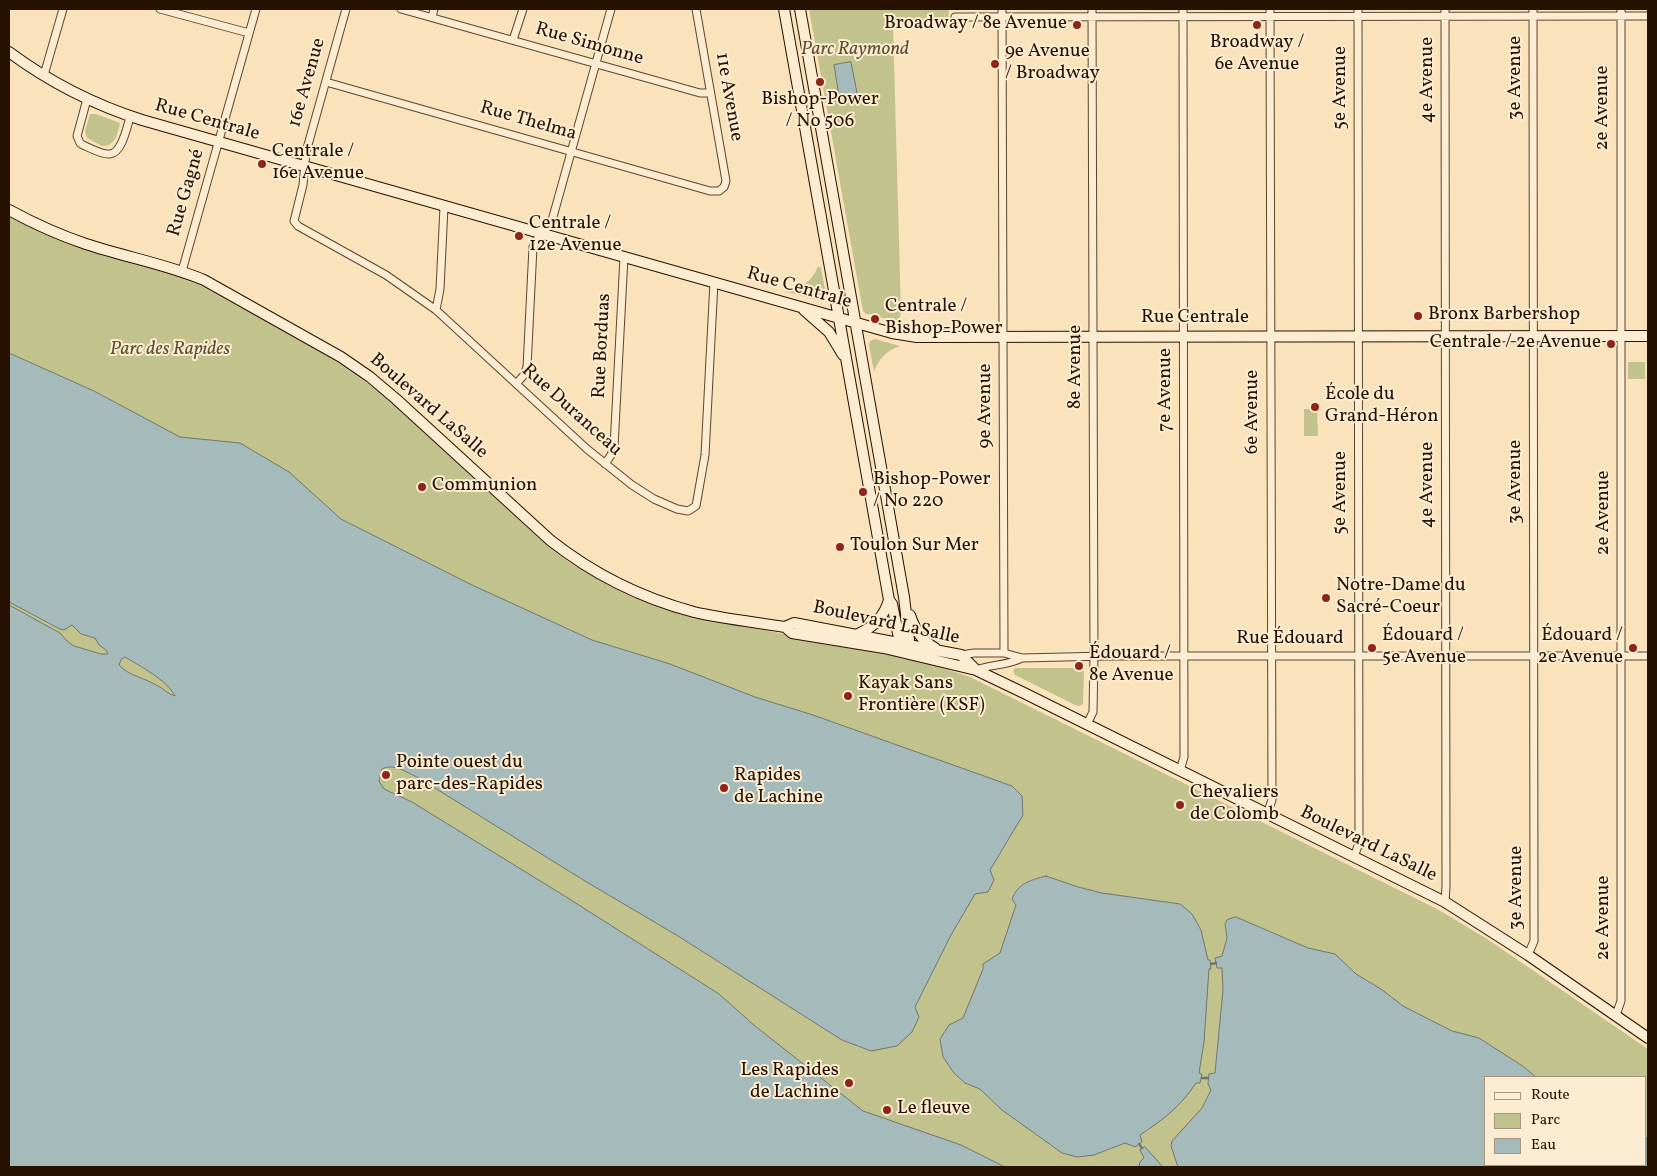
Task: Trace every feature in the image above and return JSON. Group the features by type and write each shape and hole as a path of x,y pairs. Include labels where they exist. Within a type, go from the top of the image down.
{"street":[{"path":"44,75 63,9"},
{"path":"160,9 249,33"},
{"name":"Rue Gagné","path":"182,271 256,9"},
{"name":"16e Avenue","path":"304,167 306,152 346,9"},
{"name":"Rue Simonne","path":"400,9 700,94 710,93"},
{"path":"432,17 434,9"},
{"path":"514,40 522,9"},
{"path":"516,384 526,370 533,247 541,234 551,224 611,9"},
{"name":"11e Avenue","path":"696,9 726,181 722,189"},
{"path":"784,9 889,600 892,604 902,649"},
{"path":"800,9 905,599 914,626 922,639 945,652"},
{"name":"7e Avenue","path":"1180,771 1184,759 1183,12"},
{"name":"6e Avenue","path":"1267,814 1272,802 1270,12"},
{"name":"5e Avenue","path":"1354,857 1359,845 1358,12"},
{"name":"4e Avenue","path":"1445,12 1445,902"},
{"name":"3e Avenue","path":"1528,955 1534,941 1533,12"},
{"path":"955,16 1002,13 1621,12 1648,16"},
{"name":"2e Avenue","path":"1616,1015 1621,1001 1621,12"},
{"name":"9e Avenue","path":"1002,13 1004,653"},
{"name":"8e Avenue","path":"1087,724 1093,712 1094,657 1092,13"},
{"name":"Rue Centrale","path":"11,57 87,98 130,117 892,333 917,337 1648,336"},
{"name":"Rue Thelma","path":"326,82 710,190 722,189"},
{"path":"87,98 77,136 83,145 107,154 116,152 120,148 130,117"},
{"name":"Rue Duranceau","path":"304,167 303,184 294,221 298,226 386,275 436,310 604,464 632,485 683,511 692,510 696,506 705,455 714,282"},
{"path":"436,310 440,289 444,207"},
{"name":"Boulevard LaSalle","path":"9,210 38,225 86,244 182,271 218,288 341,356 370,377 403,405 563,551 592,570 633,591 683,609 714,616 785,627 792,633 902,649 961,655 976,670"},
{"name":"Rue Borduas","path":"604,464 614,447 624,257"},
{"path":"797,306 812,316 829,332 848,365"},
{"path":"902,649 905,599"},
{"path":"858,634 868,630 880,619 889,600"},
{"name":"Boulevard LaSalle","path":"785,627 794,623 858,634 956,666 976,670 1445,902 1528,955 1648,1038"},
{"name":"Rue Édouard","path":"961,655 1004,653 1022,658 1648,656"},
{"name":"Rue Édouard","path":"976,670 989,665 1012,664 1022,658"}],"green space":[{"name":"Parc Raymond","path":"809,9 949,9 948,22 899,21 893,27 901,313 898,322 878,317 878,315 866,314 863,311"},
{"path":"90,114 96,114 120,123 115,139 107,146 102,146 87,138 85,131"},
{"name":"Rapides de Lachine","path":"9,217 68,244 181,277 202,286 327,355 380,392 544,543 567,561 611,587 634,598 694,617 896,655 970,677 1439,910 1487,939 1648,1049 1648,1167 9,1167 9,444 94,391 9,353"},
{"path":"818,266 821,268 826,295 824,300 817,300 784,291 805,283 813,276"},
{"path":"875,339 900,346 884,356 874,372 869,345 870,341"},
{"path":"1628,362 1645,362 1645,379 1628,379"},
{"path":"1304,409 1317,409 1318,436 1304,436"},
{"path":"1015,668 1081,668 1084,672 1083,704 1075,705 1015,675 1013,671"}],"water":[{"path":"851,62 857,93 839,96 834,65"},
{"name":"Rapides de Lachine","path":"9,353 94,391 180,437 240,443 289,472 341,519 470,584 592,640 670,664 755,697 813,715 1012,786 1022,796 1023,815 990,870 994,880 988,892 975,894 951,935 915,1007 919,1017 912,1032 897,1046 871,1051 842,1040 678,936 417,777 399,769 386,767 382,769 379,781 384,789 412,802 719,994 755,1026 863,1111 961,1145 1005,1167 9,1167 9,605 60,633 74,646 101,654 108,654 95,638 81,634 72,625 64,630 60,629 9,602","holes":["125,657 160,679 175,696 123,669 119,665"]},
{"path":"1046,876 1102,893 1180,904 1192,914 1201,930 1211,969 1209,969 1204,1042 1199,1073 1202,1074 1200,1083 1196,1083 1171,1112 1140,1135 1142,1142 1135,1147 1125,1143 1094,1155 1077,1157 1062,1153 1002,1110 980,1089 965,1083 954,1073 943,1057 940,1039 949,1025 963,1018 983,969 983,964 1000,953 1016,905 1012,899 1021,886"},
{"path":"1236,917 1308,948 1335,954 1356,974 1381,989 1403,1006 1452,1031 1479,1038 1535,1076 1484,1076 1484,1166 1647,1166 1648,1138 1648,1167 1178,1167 1171,1146 1172,1141 1202,1108 1211,1090 1208,1084 1209,1074 1215,1073 1223,990 1222,968 1217,968 1215,958 1222,956 1227,938 1225,924 1227,920"},
{"path":"1145,1147 1163,1167 1139,1167 1140,1162 1144,1158 1140,1150"}],"waterway":[{"path":"1211,964 1216,963"},
{"path":"1202,1078 1208,1078"},
{"path":"1139,1144 1142,1148"}],"place":[{"name":"Broadway / 8e Avenue","path":"1077,25"},
{"name":"Broadway / 6e Avenue","path":"1257,25"},
{"name":"9e Avenue / Broadway","path":"995,64"},
{"name":"Bishop-Power / No 506","path":"820,82"},
{"name":"Centrale / 16e Avenue","path":"262,164"},
{"name":"Centrale / 12e Avenue","path":"519,236"},
{"name":"Bronx Barbershop","path":"1418,316"},
{"name":"Centrale / Bishop-Power","path":"875,319"},
{"name":"Centrale / 2e Avenue","path":"1611,344"},
{"name":"École du Grand-Héron","path":"1315,407"},
{"name":"Communion","path":"422,487"},
{"name":"Bishop-Power / No 220","path":"863,492"},
{"name":"Toulon Sur Mer","path":"840,547"},
{"name":"Notre-Dame du Sacré-Coeur","path":"1326,598"},
{"name":"Édouard / 5e Avenue","path":"1372,648"},
{"name":"Édouard / 2e Avenue","path":"1633,648"},
{"name":"Édouard / 8e Avenue","path":"1079,666"},
{"name":"Kayak Sans Frontière (KSF)","path":"848,696"},
{"name":"Pointe ouest du parc-des-Rapides","path":"386,775"},
{"name":"Rapides de Lachine","path":"724,788"},
{"name":"Chevaliers de Colomb","path":"1180,805"},
{"name":"Les Rapides de Lachine","path":"849,1083"},
{"name":"Le fleuve","path":"887,1110"}],"park label":[{"name":"Parc des Rapides","path":"170,351"}]}
